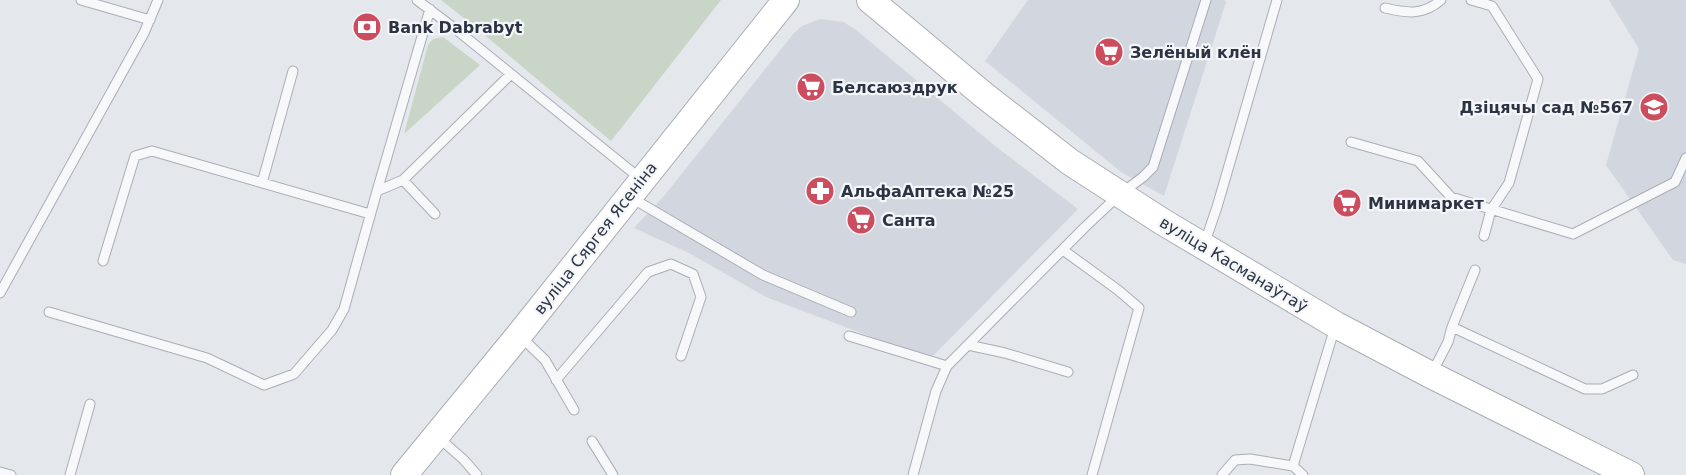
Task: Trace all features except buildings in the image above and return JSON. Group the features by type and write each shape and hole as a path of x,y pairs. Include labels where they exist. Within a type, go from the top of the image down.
{"street":[{"name":"вуліца Сяргея Ясеніна","path":"404,475 786,0"},
{"name":"вуліца Касманаўтаў","path":"870,0 1000,108 1070,162 1119,195 1336,325 1631,475"}],"lane":[{"path":"81,0 150,20"},
{"path":"0,292 144,33 158,0"},
{"path":"417,0 511,74 635,188 663,218 763,275 851,312"},
{"path":"913,475 936,391 947,366 1085,227 1153,167 1206,0"},
{"path":"1203,247 1217,207 1277,0"},
{"path":"1385,8 1407,13 1432,8 1441,0"},
{"path":"1471,0 1492,6 1538,79 1509,183 1491,210 1484,236"},
{"path":"48,312 207,358 264,385 294,374 332,330 344,309 430,9"},
{"path":"262,183 293,71"},
{"path":"377,191 403,180 511,74"},
{"path":"1351,142 1418,161 1451,197 1574,234 1675,182 1686,158"},
{"path":"103,261 135,156 152,151 370,214"},
{"path":"403,180 435,214"},
{"path":"1675,182 1686,185"},
{"path":"1063,250 1119,290 1139,308 1092,475"},
{"path":"556,380 648,272 671,264 693,274 701,297 681,357"},
{"path":"1431,375 1448,342 1475,270"},
{"path":"1293,466 1336,325"},
{"path":"1452,327 1585,389 1602,389 1633,375"},
{"path":"519,334 545,360 574,410"},
{"path":"849,336 947,366"},
{"path":"968,345 1005,353 1068,372"},
{"path":"70,475 90,404"},
{"path":"436,435 477,475"},
{"path":"592,441 613,475"},
{"path":"1222,475 1235,460 1250,459 1293,466 1303,475"},
{"path":"0,472 11,475"}],"shaded area":[{"path":"1028,0 1224,0 1226,2 1164,196 1121,172 985,61"},
{"name":"Дзіцячы сад №567","path":"1609,0 1686,0 1686,264 1673,260 1606,165 1639,49"},
{"path":"820,19 843,22 855,29 995,146 1078,209 930,359 766,297 689,253 634,228 664,196 794,33 802,26"}],"green space":[{"path":"441,0 721,0 611,141"},
{"path":"443,37 480,65 404,134 428,45 433,39"}],"place":[{"name":"Bank Dabrabyt","path":"367,27"},
{"name":"Зелёный клён","path":"1109,52"},
{"name":"Белсаюздрук","path":"811,87"},
{"name":"Дзіцячы сад №567","path":"1654,107"},
{"name":"АльфаАптека №25","path":"820,191"},
{"name":"Минимаркет","path":"1347,203"},
{"name":"Санта","path":"861,220"}]}
